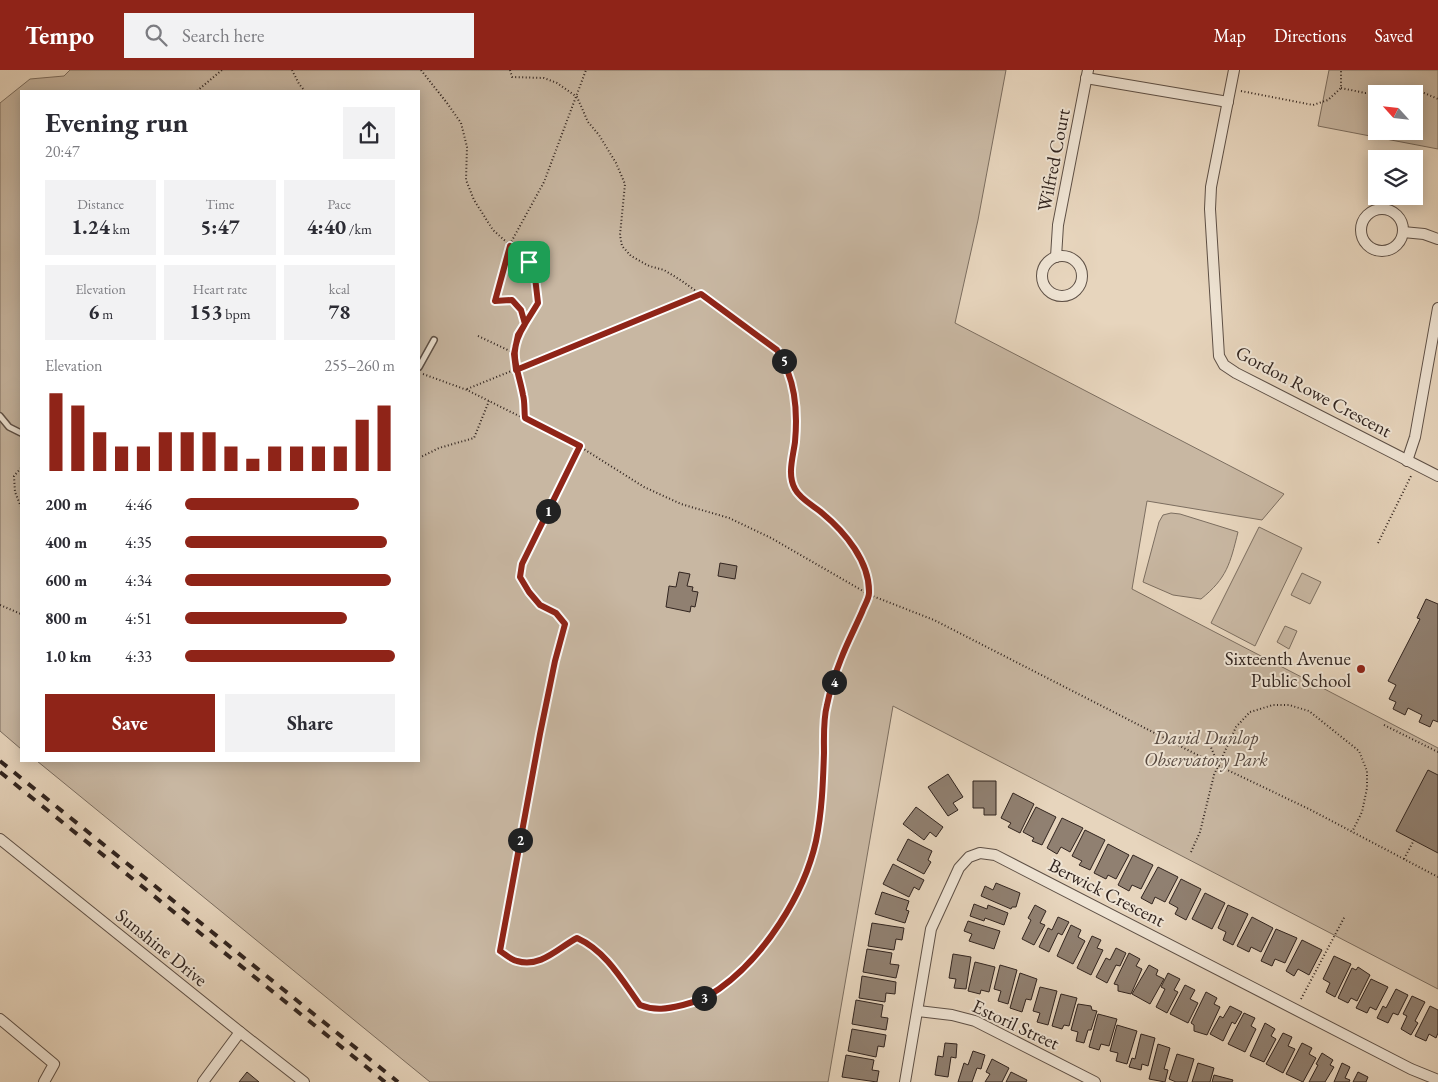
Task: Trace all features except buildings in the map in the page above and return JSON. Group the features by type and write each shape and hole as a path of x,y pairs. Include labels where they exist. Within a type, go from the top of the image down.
{"street":[{"name":"Gordon Rowe Crescent","path":"1234,70 1211,187 1210,209 1218,356 1224,365 1236,373 1438,476"},
{"path":"1087,74 1228,102"},
{"name":"Wilfred Court","path":"1056,257 1058,225 1087,74"},
{"path":"1375,210 1388,210 1399,218 1403,232 1397,244 1379,251 1367,244 1361,232 1362,225 1369,214 1375,210"},
{"path":"1403,232 1424,234 1438,239"},
{"path":"1056,257 1069,257 1079,265 1081,271 1081,283 1068,296 1054,295 1048,291 1042,278 1045,265 1056,257"},
{"path":"1407,460 1414,437 1438,308"},
{"name":"Sunshine Drive","path":"0,839 304,1082"},
{"name":"Berwick Crescent","path":"905,1082 931,929 959,868 969,857 980,853 995,855 1412,1069 1438,1080"},
{"name":"Estoril Street","path":"918,1011 952,1015 975,1021 1095,1082"},
{"path":"0,1019 54,1064 44,1082"},
{"path":"203,1082 240,1032"}],"lane":[{"path":"420,365 434,340"},
{"path":"0,416 9,427 20,433"}],"path":[{"path":"198,90 222,70"},
{"path":"292,70 304,90"},
{"path":"421,70 448,103 461,123 467,147 466,180 474,200 493,230 529,262 535,277 538,303 518,335 514,354 523,395 525,418"},
{"path":"510,70 512,77 544,78 557,83 577,97 588,122 616,163 625,184 620,235 622,246 631,256 648,266 664,270 766,340 777,350 783,359 795,394 795,442 791,467 795,490 824,514 857,552 866,574 870,595 841,660 826,707 822,804 816,842 806,874 791,905 754,957 718,990 698,1001 664,1010 640,1005 602,954 588,943 577,938 553,955 535,962 517,961 500,951 540,734 555,661 565,624 556,613 540,605 529,592 520,577 522,564 580,446"},
{"path":"525,324 521,310 512,300 495,301 510,246 544,182 586,70"},
{"path":"1341,70 1342,88"},
{"path":"1241,91 1313,105 1328,100 1342,88"},
{"path":"1342,88 1365,93 1399,89 1422,92 1438,99"},
{"path":"466,390 701,294"},
{"path":"478,336 514,354"},
{"path":"420,372 489,400 580,446 644,487 681,504 729,518 770,538 870,595 934,620 1438,877"},
{"path":"420,458 439,448 474,438 489,400"},
{"path":"1378,543 1417,465"},
{"path":"20,469 14,476 15,492 20,504"},
{"path":"0,605 20,614"},
{"path":"1191,852 1200,832 1214,775 1236,727 1250,712 1273,705 1289,705 1309,711 1359,751 1367,771 1366,800 1352,832"},
{"path":"1384,725 1438,752"},
{"path":"1207,738 1218,766"},
{"path":"1404,859 1414,840"},
{"path":"1296,1009 1345,916"}],"green space":[{"name":"David Dunlop Observatory Park","path":"70,70 1006,70 978,220 955,323 1284,494 1262,520 1147,501 1132,589 1438,748 1438,989 893,706 828,1082 430,1082 38,762 420,762 420,90 20,90 20,748 0,731 0,103 30,79 64,76"},
{"path":"1329,70 1438,70 1438,149 1391,140 1423,140 1423,85 1368,85 1368,136 1318,126"},
{"path":"1171,513 1238,532 1233,553 1226,570 1217,584 1201,599 1173,595 1143,582 1159,522 1163,515"},
{"path":"1259,527 1302,548 1255,646 1211,623"},
{"path":"1302,573 1321,582 1310,604 1291,595"},
{"path":"1285,626 1297,631 1289,649 1277,642"}],"railway":[{"path":"0,761 398,1082"},
{"path":"0,772 385,1082"}],"place":[{"name":"Sixteenth Avenue Public School","path":"1361,669"}],"route":[{"path":"529,262 510,246 495,301 512,300 521,310 525,324 518,335 514,354 516,370 523,395 525,418 580,446 522,564 520,577 529,592 540,605 556,613 565,624 555,661 540,734 500,951 517,961 535,962 553,955 577,938 588,943 602,954 640,1005 664,1010 698,1001 718,990 754,957 791,905 806,874 816,842 822,804 826,707 841,660 870,595 866,574 857,552 824,514 795,490 791,467 795,442 795,394 790,376 777,350 766,340 701,294 516,370 514,354 518,335 531,315 538,303 535,277 529,262"}]}
